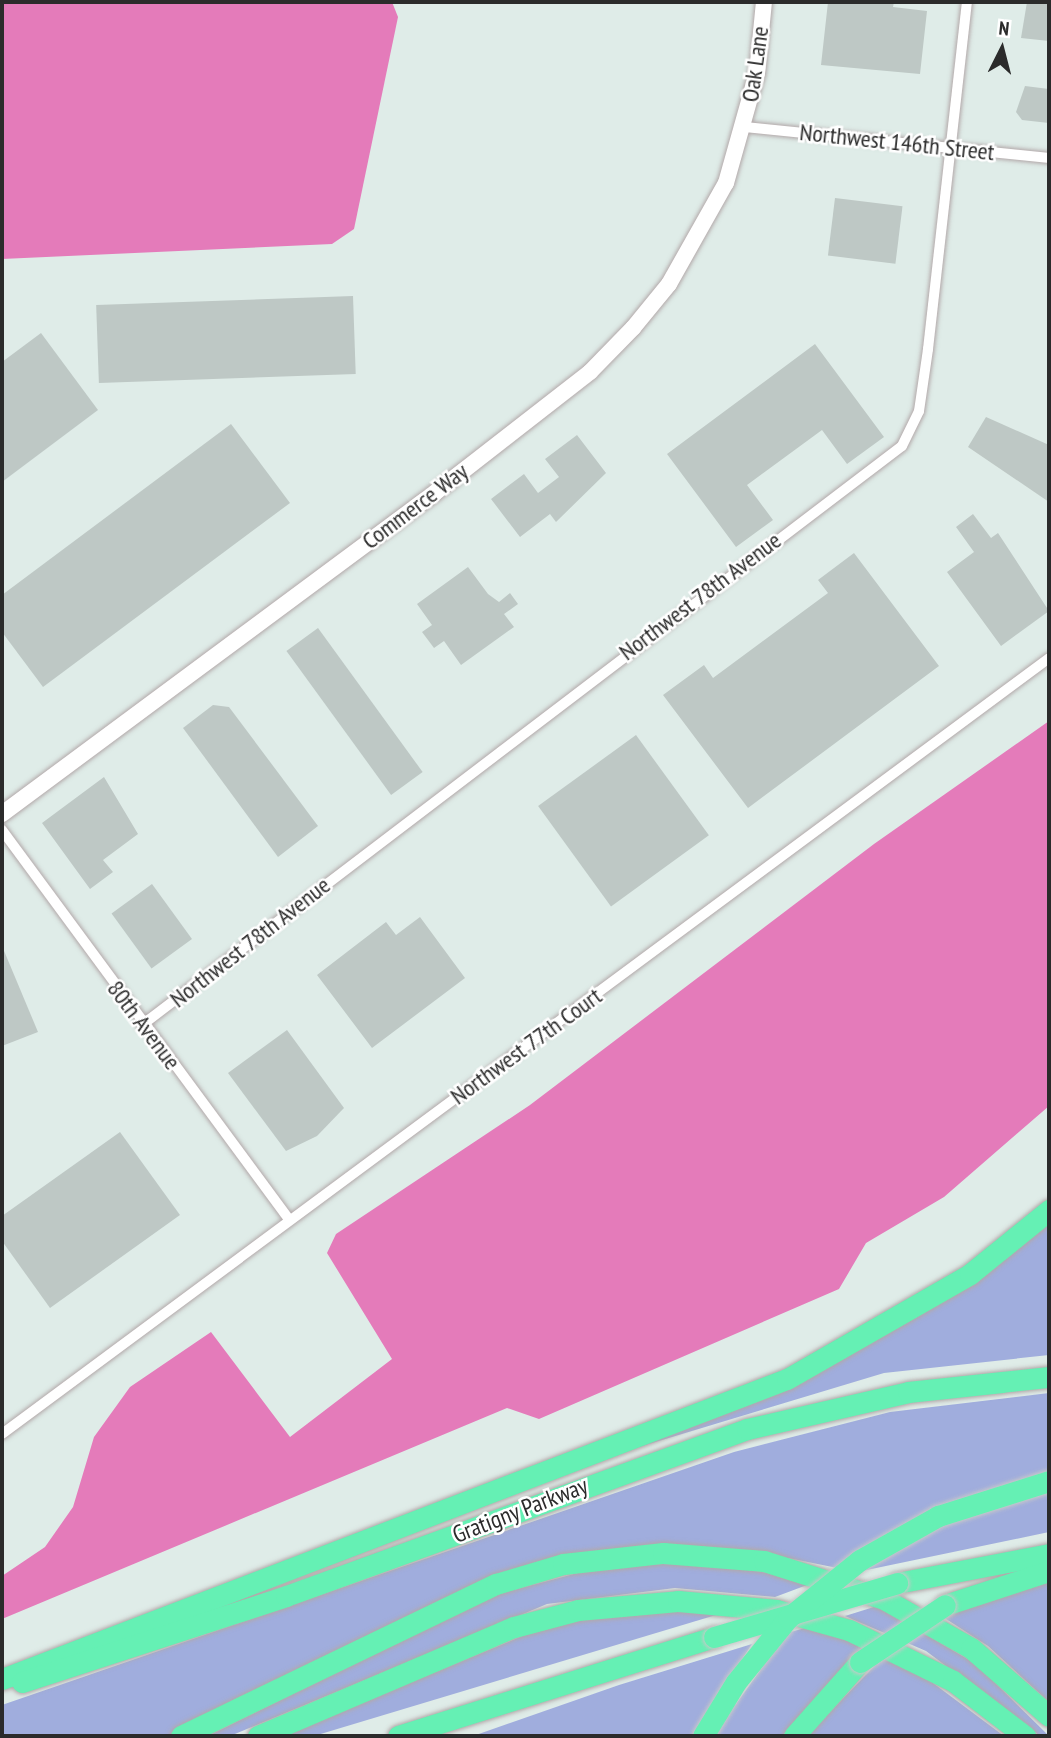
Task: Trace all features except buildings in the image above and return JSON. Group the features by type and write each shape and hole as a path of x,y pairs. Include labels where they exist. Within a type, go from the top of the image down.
{"highway":[{"path":"2,1679 787,1379 970,1274 1049,1210"},
{"name":"Gratigny Parkway","path":"2,1686 56,1675 286,1596 747,1429 908,1392 1049,1377"},
{"path":"703,1736 736,1682 788,1618 860,1560 938,1516 1049,1481"},
{"path":"181,1736 496,1584 563,1564 663,1553 793,1567 884,1599 971,1648 1049,1716"},
{"path":"398,1736 713,1637 897,1583 1049,1554"},
{"path":"794,1736 860,1662 945,1605 1049,1571"},
{"path":"258,1736 514,1627 578,1610 678,1601 777,1610 849,1630 953,1681 1025,1736"}],"street":[{"name":"Oak Lane","path":"745,127 764,2"},
{"name":"Northwest 78th Avenue","path":"142,1025 902,446 919,411 967,2"},
{"name":"Northwest 146th Street","path":"745,127 1049,158"},
{"name":"Commerce Way","path":"2,814 590,372 669,284 719,199 745,127"},
{"name":"Northwest 77th Court","path":"2,1434 288,1218 1049,658"},
{"name":"80th Avenue","path":"2,830 142,1025 288,1218"}],"shaded area":[{"path":"2,2 392,2 398,17 354,229 332,244 2,259"},
{"path":"1049,721 1049,1106 944,1197 866,1243 839,1289 539,1419 507,1408 2,1619 2,1576 45,1547 73,1507 94,1437 130,1387 211,1332 290,1437 392,1359 327,1253 336,1234 530,1105 874,844"},
{"path":"1049,1221 1049,1355 884,1373 619,1453 772,1389"},
{"path":"1049,1393 1049,1532 857,1572 788,1558 598,1551 168,1736 2,1736 2,1705 734,1452 890,1412"},
{"path":"663,1564 735,1567 815,1582 775,1597 675,1588 547,1604 230,1736 208,1736 491,1596 589,1570"},
{"path":"1049,1577 1049,1702 988,1646 943,1617"},
{"path":"877,1606 976,1664 1049,1736 1040,1736 926,1651 845,1616"},
{"path":"637,1610 726,1612 314,1736 281,1736 549,1625"},
{"path":"812,1626 866,1644 782,1736 713,1736 787,1633"},
{"path":"752,1644 692,1736 473,1736 619,1685"},
{"path":"886,1654 933,1683 1004,1736 807,1736"}]}
